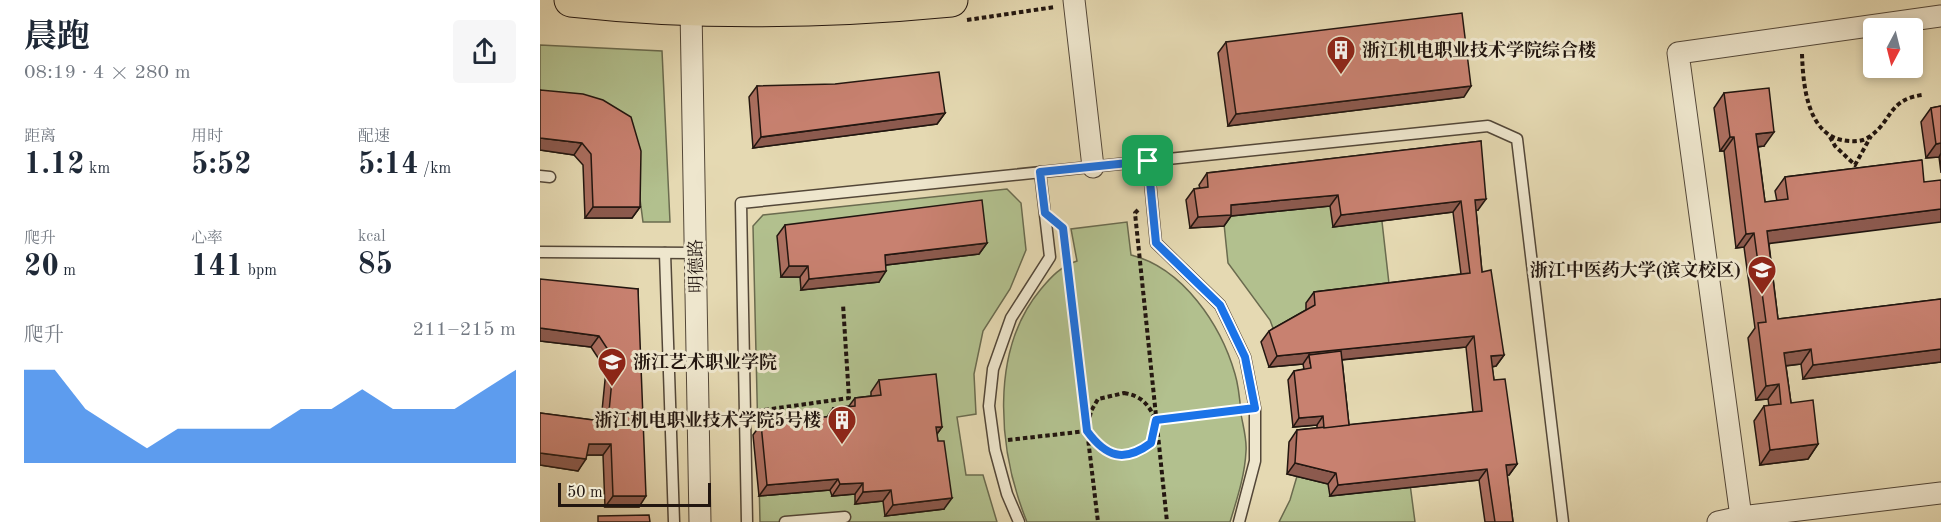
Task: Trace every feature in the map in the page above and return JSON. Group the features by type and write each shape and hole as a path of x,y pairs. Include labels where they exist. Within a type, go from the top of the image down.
{"main road":[{"path":"572,0 691,9 781,10 951,0"}],"street":[{"path":"1074,0 1093,166"},
{"name":"明德路","path":"691,9 700,522"},
{"path":"1742,517 1678,53 1941,16"},
{"path":"1718,522 1742,517 1941,493"}],"lane":[{"path":"747,522 741,203 1488,126 1517,139 1563,522"},
{"path":"1148,161 1156,243 1220,305 1245,357 1255,408 1255,461 1239,522"},
{"path":"1019,522 1007,494 994,442 989,406 993,369 1011,318 1050,257 1040,172"},
{"path":"540,252 696,253"},
{"path":"665,253 674,522"},
{"path":"785,522 845,517"}],"path":[{"path":"1802,35 1805,89 1821,128 1835,146 1855,165"},
{"path":"1856,175 1855,165 1872,135 1891,110 1908,97 1922,95"},
{"path":"1830,137 1850,141 1872,135"},
{"path":"1151,197 1135,213 1167,522"},
{"path":"1066,250 1098,522"},
{"path":"745,413 849,398 843,304"},
{"path":"1108,395 1136,395 1148,404 1156,420 1151,443 1139,452 1122,456 1107,452 1097,445 1087,431 1091,411 1098,399 1108,395"},
{"path":"1156,420 1255,408"},
{"path":"994,442 1087,431"}],"green space":[{"path":"540,45 662,51 670,222 643,222 630,122 540,95"},
{"path":"1007,189 1021,203 1026,250 1010,289 983,331 974,374 976,414 957,417 966,475 983,475 997,522 760,522 753,226 763,215"},
{"path":"1379,195 1394,328 1279,344 1270,320 1228,263 1222,204"},
{"path":"1127,222 1131,255 1150,262 1183,285 1210,318 1229,355 1240,399 1246,446 1242,478 1230,522 1027,522 1017,494 1005,433 1004,402 1006,371 1013,342 1024,314 1053,276 1077,261 1071,229"},
{"path":"1407,461 1415,522 1279,522 1290,500 1300,466"}],"building":[{"name":"浙江机电职业技术学院综合楼","path":"1462,13 1471,86 1236,114 1226,42"},
{"path":"939,72 945,113 761,137 757,86 835,84"},
{"path":"1769,88 1774,132 1756,134 1765,202 1788,199 1785,177 1922,160 1924,182 1941,180 1941,209 1767,231 1778,319 1941,299 1941,349 1813,365 1811,349 1784,353 1791,403 1813,400 1818,444 1770,450 1764,406 1781,404 1779,384 1766,386 1758,323 1766,322 1754,233 1746,234 1734,137 1730,137 1724,93"},
{"path":"540,90 583,94 603,100 631,117 641,151 640,207 593,207 591,154 582,143 540,138"},
{"path":"1941,106 1941,143 1936,144 1931,108"},
{"path":"1481,141 1486,199 1475,200 1482,272 1491,270 1504,355 1491,356 1494,380 1505,379 1517,464 1506,465 1513,522 1495,522 1487,469 1338,485 1336,473 1295,463 1297,430 1482,411 1474,336 1277,356 1269,331 1315,305 1314,292 1470,273 1461,201 1341,215 1338,195 1231,205 1231,215 1198,217 1194,189 1208,187 1207,173"},
{"path":"982,200 987,243 885,255 886,271 809,279 808,266 789,266 785,225"},
{"path":"540,279 638,289 646,496 613,496 611,444 589,444 586,459 540,453 540,413 608,422 614,359 599,336 540,328"},
{"path":"1341,351 1349,425 1324,428 1323,416 1299,418 1294,371 1311,368 1309,355"},
{"name":"浙江机电职业技术学院5号楼","path":"936,374 942,427 936,427 938,441 944,441 952,498 893,505 891,490 863,492 863,483 840,484 838,479 767,485 761,424 833,416 833,408 855,406 855,398 881,395 879,380"},
{"path":"649,515 650,522 598,522 598,516"}],"place":[{"name":"浙江机电职业技术学院综合楼","path":"1341,76"},
{"name":"浙江中医药大学(滨文校区)","path":"1762,296"},
{"name":"浙江艺术职业学院","path":"612,388"},
{"name":"浙江机电职业技术学院5号楼","path":"842,446"}],"route":[{"path":"1148,161 1156,243 1220,305 1245,357 1255,408 1156,420 1151,443 1139,452 1122,456 1107,452 1097,445 1087,431 1063,228 1045,213 1040,172 1148,161"}]}
